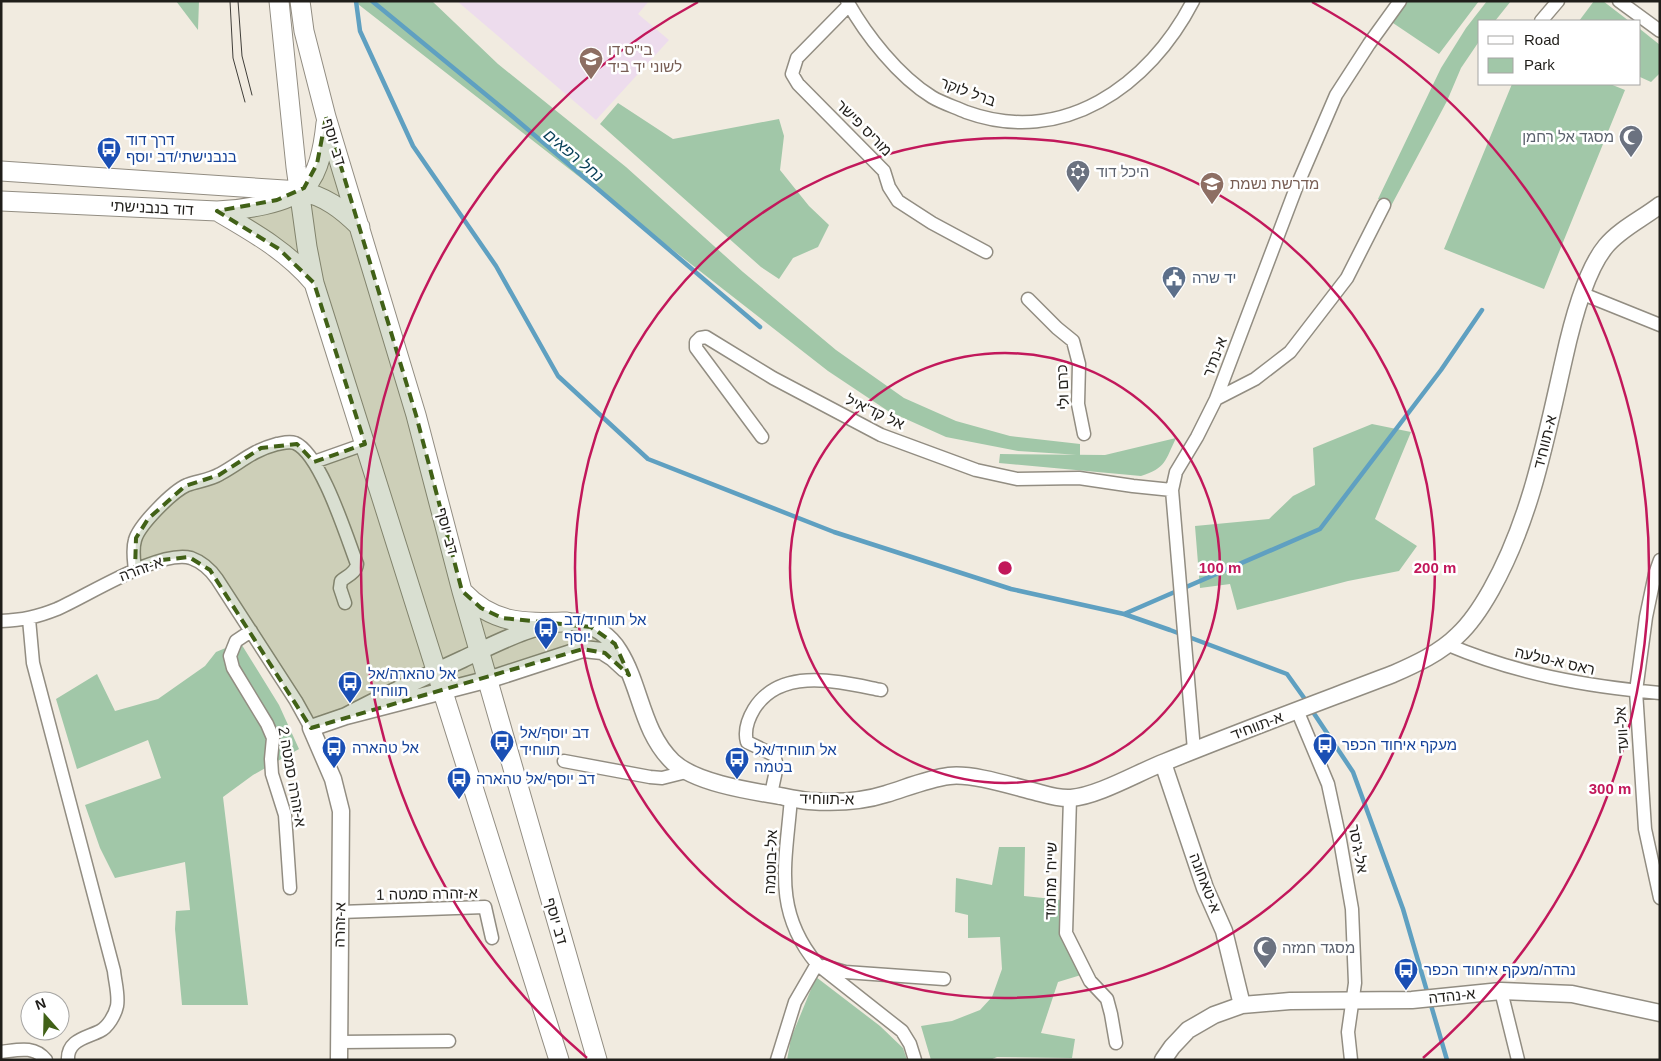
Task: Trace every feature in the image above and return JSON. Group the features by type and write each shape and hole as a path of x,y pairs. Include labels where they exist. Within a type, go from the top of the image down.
{"main road":[{"path":"279,1 300,191 307,247 314,283 559,1060"},
{"name":"דב יוסף","path":"300,1 304,31 326,117 416,415 462,591 597,1060"},
{"path":"300,191 311,179 318,164 326,117"},
{"name":"דוד בנבנישתי","path":"1,172 300,191 327,199 361,228"},
{"name":"דוד בנבנישתי","path":"1,201 217,211 265,203 300,191"},
{"path":"217,211 279,249 302,268 314,283"},
{"path":"462,591 480,608 502,618 533,622 568,622"}],"street":[{"name":"ברל לוקר","path":"848,3 890,63 932,97 991,119 1036,122 1065,117 1097,104 1116,92 1150,62 1178,26 1193,1"},
{"name":"א-נת'ר","path":"1194,750 1172,490 1176,472 1197,437 1216,399 1296,188 1336,95 1400,1"},
{"path":"1542,20 1558,1"},
{"path":"1619,1 1660,31"},
{"name":"מוריס פישר","path":"848,3 797,58 792,74 798,84 884,171 889,187 898,201 932,224 986,252"},
{"path":"1216,399 1255,379 1290,352 1347,278 1384,205"},
{"name":"א-תווחיד","path":"436,671 546,625 568,622 586,625 609,638 619,651 651,731 667,755 686,772 706,780 809,801 852,802 882,796 949,776 965,776 1050,796 1070,798 1090,794 1163,762 1393,674 1417,663 1458,636 1472,619 1498,578 1515,544 1541,460 1571,329 1597,260 1606,246 1615,237 1660,205"},
{"path":"1583,294 1660,326"},
{"name":"כרם ולי","path":"1028,299 1073,341 1079,364 1078,404 1084,434"},
{"name":"אל קד'איל","path":"762,437 696,348 696,342 700,338 706,337 773,378 881,435 976,470 1017,479 1079,478 1172,490"},
{"path":"135,570 133,552 136,538 148,520 185,486 219,475 261,448 288,442 297,444 314,462 332,495 357,564 352,573 341,581 340,588 345,603"},
{"path":"314,462 365,444"},
{"name":"א-זהרה","path":"1,621 29,619 57,609 135,570 175,558 189,557 201,562 217,579 296,701 311,728 333,779 341,811 339,1060"},
{"name":"אל-וועד","path":"1660,560 1655,574 1646,617 1636,691 1645,829 1660,898"},
{"path":"29,619 33,663 107,941 116,989 117,1006 108,1024 101,1031 78,1040 71,1046 68,1060"},
{"path":"562,655 569,648 572,640 572,633 568,622"},
{"name":"א-זהרה סמטה 2","path":"251,631 236,641 230,656 233,668 267,724 272,738 272,774 284,816 290,888"},
{"name":"ראס א-טלעה","path":"1446,644 1502,666 1596,687 1660,693"},
{"name":"א-תווחיד","path":"488,679 583,649 598,650 613,658 629,674"},
{"path":"346,716 436,671"},
{"path":"311,728 346,716 488,679"},
{"path":"771,794 777,766 774,755 751,745 747,742 745,735 750,715 759,701 769,693 790,683 807,680 834,681 881,690"},
{"name":"אל-ג'סר","path":"1298,710 1328,784 1352,909 1355,983 1348,1032 1351,1060"},
{"path":"564,761 650,777 662,778 686,772"},
{"name":"א-טאחונה","path":"1163,762 1206,888 1224,931 1242,1005"},
{"name":"אל-בוטמה","path":"791,798 784,877 785,898 790,918 798,936 817,964 902,1031 910,1044 915,1060"},
{"name":"שייח' מחמוד","path":"1070,798 1066,933 1090,981 1107,999 1112,1014 1116,1042"},
{"name":"א-זהרה סמטה 1","path":"340,912 485,907 492,938"},
{"path":"777,1060 795,1002 817,964 845,972 944,979"},
{"path":"1501,991 1518,1060"},
{"name":"א-נהדה","path":"1163,1060 1188,1030 1214,1015 1242,1005 1352,1000 1412,1000 1501,991 1572,994 1660,1013"},
{"path":"339,1042 449,1041"},
{"path":"1,1052 26,1049 35,1051 46,1060"}],"highlighted area":[{"path":"326,117 416,415 462,591 481,608 502,618 591,627 615,644 629,675 605,653 583,649 311,728 210,570 189,557 162,560 135,570 136,538 148,519 185,486 219,475 261,448 297,444 314,462 365,444 314,283 279,249 217,211 277,200 304,188 317,164"}],"shaded area":[{"name":"בי\"ס דו לשוני יד ביד","path":"457,1 649,1 638,14 669,40 596,120"}],"green space":[{"path":"176,1 199,1 198,30"},
{"path":"354,1 432,1 498,64 626,167 743,272 836,350 904,398 956,421 1010,436 1080,444 1080,455 1018,451 946,437 888,411 828,371"},
{"path":"1405,1 1479,1 1439,54 1390,21"},
{"path":"1487,1 1511,1 1496,20 1478,20 1478,43 1461,68 1447,101 1391,206 1378,199 1441,68 1466,28"},
{"path":"1594,1 1603,1 1628,20 1580,20"},
{"path":"1641,30 1660,45 1660,73 1651,82 1641,77"},
{"path":"1512,85 1612,85 1625,90 1544,289 1444,249"},
{"path":"618,103 673,139 779,119 784,136 780,170 809,206 829,225 818,247 793,258 779,279 761,267 600,124"},
{"path":"1372,424 1411,432 1375,519 1417,546 1399,571 1348,581 1237,610 1230,584 1200,588 1195,526 1269,519 1293,496 1315,485 1313,448"},
{"path":"1176,438 1164,463 1155,470 1141,476 999,463 1000,454 1105,455"},
{"path":"240,642 279,705 299,749 253,775 223,797 248,1005 182,1005 175,929 176,911 190,910 185,862 115,878 100,848 85,805 161,778 148,740 77,769 56,699 97,674 115,711 158,699 205,666 216,652"},
{"path":"999,847 1025,847 1024,896 1062,900 1062,940 1081,975 1058,982 1041,1033 1075,1039 1072,1058 997,1057 990,1060 931,1060 921,1026 952,1021 980,1010 992,997 1002,969 1000,937 968,938 968,915 955,912 956,878 992,885"},
{"path":"816,977 880,1026 903,1048 907,1060 787,1060 791,1038"}],"waterway":[{"path":"356,1 360,31 413,146 496,266 558,376 648,459 834,532 1011,589 1124,614 1170,630 1287,674 1307,702"},
{"name":"נחל רפאים","path":"372,1 512,116 760,327"},
{"path":"1124,614 1320,529 1441,370 1482,310"},
{"path":"1311,709 1353,772 1403,909 1447,1060"}],"tram line":[{"path":"230,1 233,58 245,102"},
{"path":"238,1 242,56 252,95"}],"place":[{"name":"בי\"ס דו לשוני יד ביד","path":"591,80"},
{"name":"מסגד אל רחמן","path":"1631,158"},
{"name":"דרך דוד בנבנישתי/דב יוסף","path":"109,170"},
{"name":"היכל דוד","path":"1078,193"},
{"name":"מדרשת נשמת","path":"1212,205"},
{"name":"יד שרה","path":"1174,299"},
{"name":"אל תווחיד/דב יוסף","path":"546,650"},
{"name":"אל טהארה/אל תווחיד","path":"350,704"},
{"name":"דב יוסף/אל תווחיד","path":"502,763"},
{"name":"מעקף איחוד הכפר","path":"1325,766"},
{"name":"אל טהארה","path":"334,769"},
{"name":"אל תווחיד/אל בטמה","path":"737,780"},
{"name":"דב יוסף/אל טהארה","path":"459,800"},
{"name":"מסגד חמזה","path":"1265,969"},
{"name":"נהדה/מעקף איחוד הכפר","path":"1406,991"}]}
